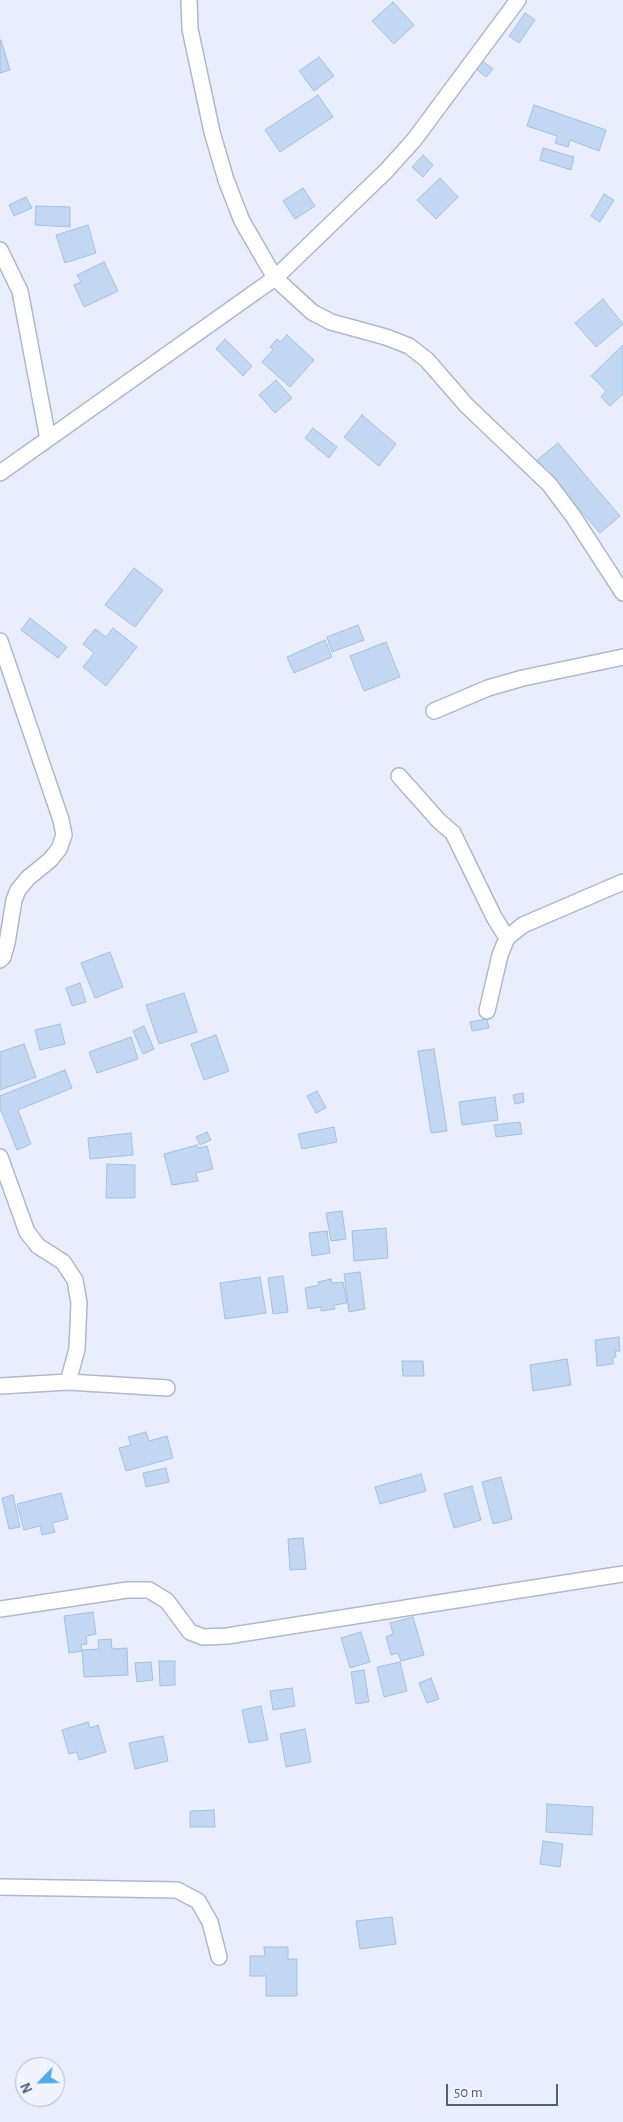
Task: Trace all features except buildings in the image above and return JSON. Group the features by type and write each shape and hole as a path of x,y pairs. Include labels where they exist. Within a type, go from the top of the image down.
{"street":[{"path":"189,0 190,29 212,132 226,180 242,221 275,278 312,312 324,318 409,346 428,360 467,406 549,484 573,516 623,593"},
{"path":"0,473 275,278 386,171 414,140 518,0"},
{"path":"0,250 20,291 48,439"},
{"path":"0,641 61,820 64,835 59,849 50,860 28,878 18,890 14,900 7,943 3,957 0,960"},
{"path":"434,711 488,688 523,678 623,657"},
{"path":"399,776 439,821 453,833 506,938"},
{"path":"487,1011 500,955 506,938 523,925 623,882"},
{"path":"0,1157 27,1232 38,1246 63,1262 75,1280 79,1303 77,1349 68,1382"},
{"path":"0,1386 68,1382 168,1388"},
{"path":"0,1609 127,1590 149,1590 167,1601 190,1632 203,1637 227,1636 623,1574"},
{"path":"0,1887 177,1890 198,1901 210,1922 219,1957"}]}
